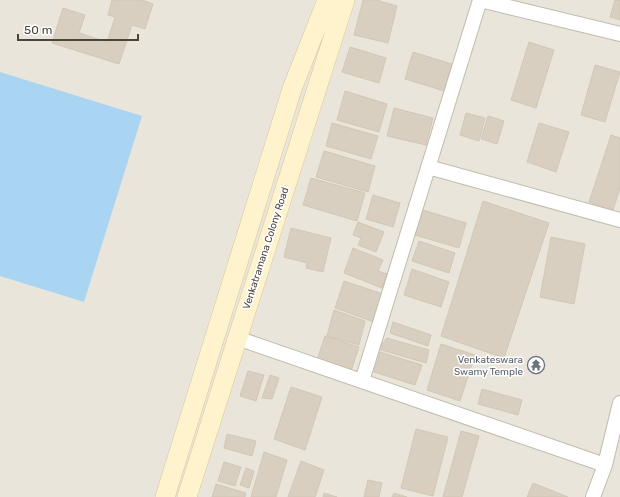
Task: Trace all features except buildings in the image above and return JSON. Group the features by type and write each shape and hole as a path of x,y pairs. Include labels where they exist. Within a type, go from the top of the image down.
{"main road":[{"path":"164,497 292,89 327,0"},
{"name":"Venkatramana Colony Road","path":"187,497 345,0"}],"street":[{"path":"362,381 480,0 620,34"},
{"path":"428,167 620,220"},
{"path":"237,338 605,465"},
{"path":"593,497 605,465 620,403"}],"shaded area":[{"path":"0,0 620,0 620,497 0,497"}],"water":[{"path":"0,72 142,116 84,302 0,276"}],"place":[{"name":"Venkateswara Swamy Temple","path":"536,365"}]}
